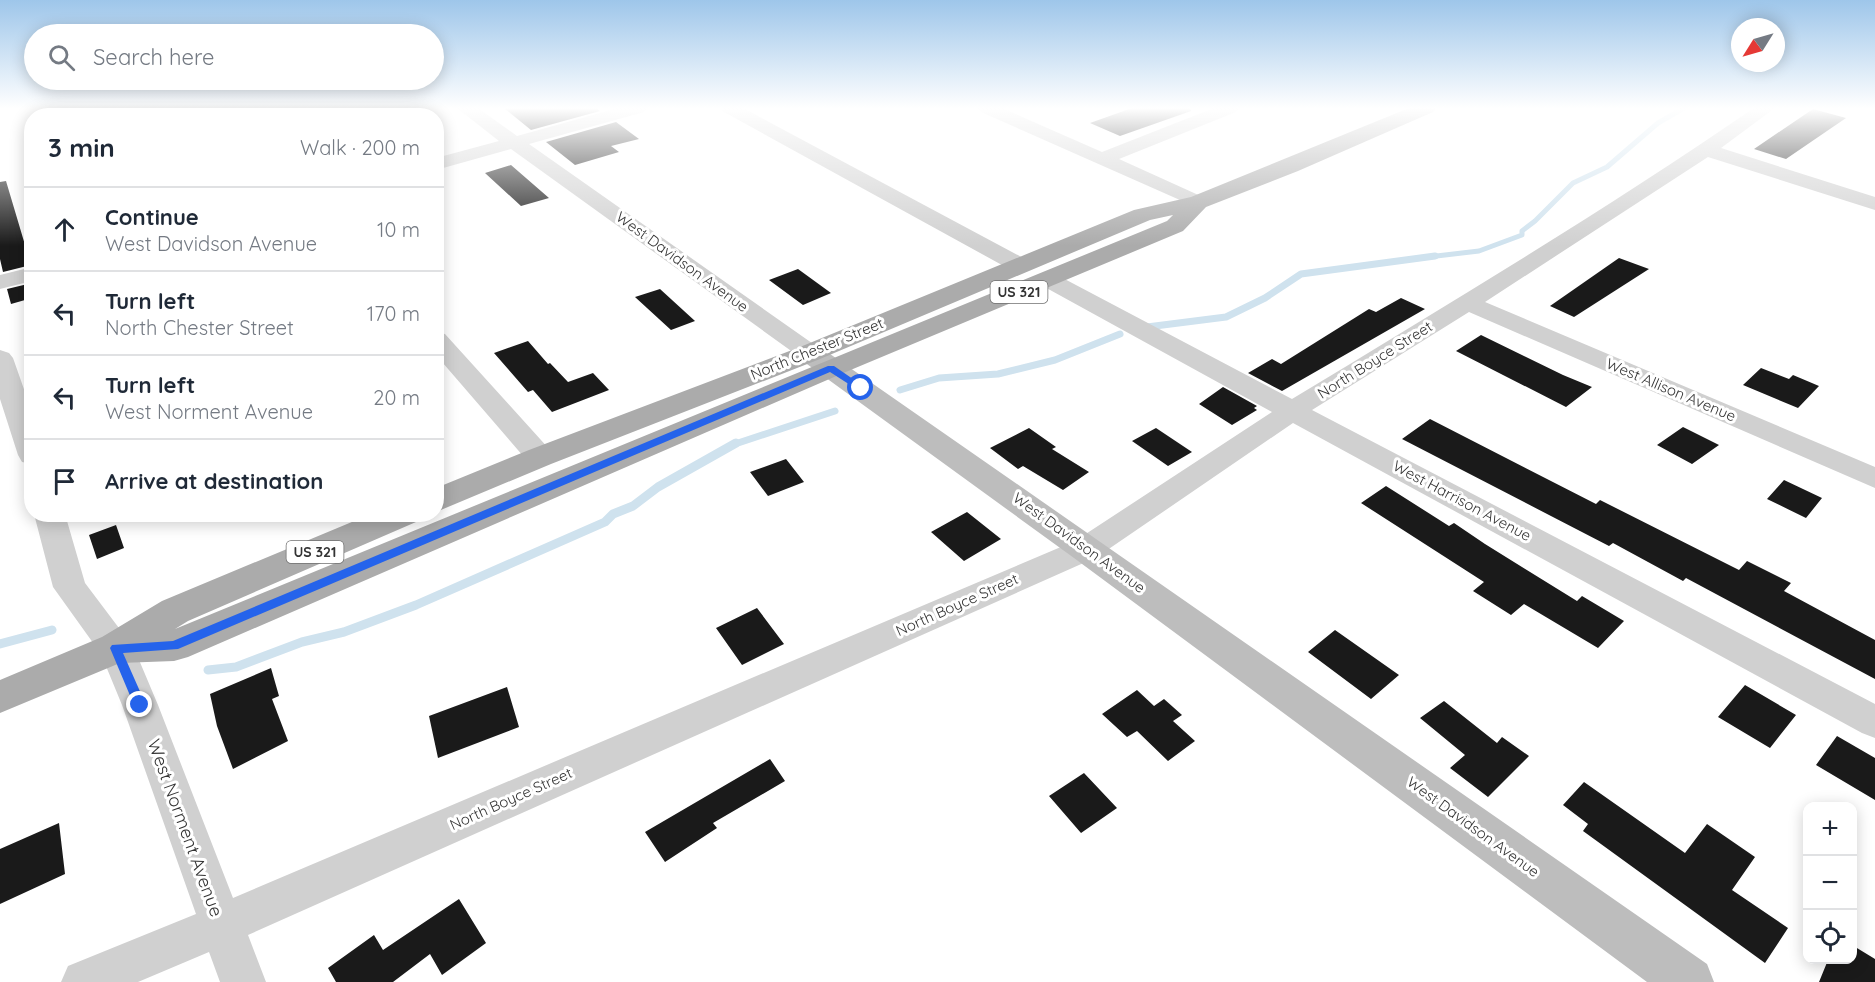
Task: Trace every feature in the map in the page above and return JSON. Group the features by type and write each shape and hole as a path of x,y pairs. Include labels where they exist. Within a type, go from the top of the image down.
{"main road":[{"name":"North Chester Street","path":"116,648 174,646 820,361 1019,265 1142,215 1198,202 1319,154"},
{"name":"North Chester Street","path":"444,498 540,457 1049,280 1175,226 1198,202"},
{"name":"North Chester Street","path":"0,697 116,648 175,610 385,522"}],"street":[{"path":"444,162 473,154"},
{"name":"West Davidson Avenue","path":"531,154 1689,982"},
{"path":"814,154 1019,265"},
{"path":"1095,154 1198,202"},
{"path":"1105,158 1115,154"},
{"name":"North Boyce Street","path":"84,982 222,925 1086,549 1292,411 1467,303 1700,154"},
{"path":"1718,154 1875,204"},
{"path":"0,282 24,276"},
{"name":"West Harrison Avenue","path":"1049,280 1875,722"},
{"name":"West Allison Avenue","path":"1467,303 1875,478"},
{"path":"444,348 540,457"},
{"path":"0,358 24,431"},
{"name":"West Norment Avenue","path":"51,522 70,587 116,648 140,705 243,982"}],"building":[{"path":"561,154 613,154 575,165"},
{"path":"1769,154 1794,154 1786,159"},
{"path":"511,165 549,198 521,206 485,173"},
{"path":"6,181 24,241 24,267 3,272 0,259 0,182"},
{"path":"1619,258 1649,269 1574,317 1550,306"},
{"path":"798,269 831,293 803,305 769,280"},
{"path":"24,285 24,300 11,304 7,289"},
{"path":"660,289 695,321 671,330 635,297"},
{"path":"1401,298 1425,309 1282,391 1248,373 1272,359 1281,364 1369,309 1376,312"},
{"path":"1481,335 1592,387 1566,407 1456,351"},
{"path":"528,341 568,382 593,373 609,390 552,412 533,390 528,392 494,353"},
{"path":"1761,368 1789,379 1793,375 1819,386 1798,408 1743,385"},
{"path":"1223,387 1257,406 1254,408 1257,410 1232,425 1199,404"},
{"path":"1430,419 1596,504 1600,500 1739,570 1747,561 1791,583 1784,591 1875,640 1875,679 1686,578 1683,581 1613,543 1609,546 1402,439"},
{"path":"1683,427 1719,445 1692,464 1657,445"},
{"path":"1029,428 1056,447 1052,449 1089,472 1063,490 1023,466 1018,469 990,448"},
{"path":"1156,428 1192,452 1168,466 1132,441"},
{"path":"786,459 804,482 768,496 750,472"},
{"path":"1784,480 1822,498 1806,518 1767,499"},
{"path":"1386,486 1449,526 1454,523 1577,601 1582,596 1624,621 1598,648 1524,604 1511,615 1473,591 1484,582 1361,503"},
{"path":"967,512 1001,539 964,561 931,532"},
{"path":"116,525 124,548 97,559 89,535"},
{"path":"757,608 784,644 742,665 716,628"},
{"path":"1335,630 1399,675 1371,699 1308,652"},
{"path":"271,668 279,696 272,699 288,741 233,769 217,726 210,694"},
{"path":"1745,685 1796,715 1770,748 1718,717"},
{"path":"507,687 519,727 438,758 429,716"},
{"path":"1137,690 1154,706 1164,699 1182,715 1173,721 1195,741 1168,761 1137,731 1127,737 1102,714"},
{"path":"1444,701 1497,743 1502,737 1529,756 1488,797 1450,768 1465,755 1420,718"},
{"path":"1837,736 1875,758 1875,800 1816,765"},
{"path":"770,759 785,781 713,823 717,828 665,862 645,832"},
{"path":"1084,773 1117,808 1081,833 1049,796"},
{"path":"1584,782 1685,853 1707,824 1755,857 1732,890 1788,928 1765,963 1583,831 1588,824 1563,805"},
{"path":"59,823 65,874 0,904 0,849"},
{"path":"459,899 486,943 442,975 430,954 393,982 336,982 328,968 374,935 383,950"},
{"path":"1857,948 1875,959 1875,982 1819,982 1826,964 1857,964"}],"waterway":[{"path":"1428,257 1479,251 1522,235 1522,231 1573,183 1607,167 1622,154"},
{"path":"1147,327 1226,317 1265,298 1301,274 1435,256"},
{"path":"900,390 939,378 998,374 1055,360 1120,334"},
{"path":"733,445 835,411"},
{"path":"208,670 236,667 302,642 344,632 416,605 605,522 613,514 633,506 658,487 733,445"},
{"path":"0,644 52,630"}],"route":[{"path":"140,705 116,648 174,646 831,368 861,388"}]}
